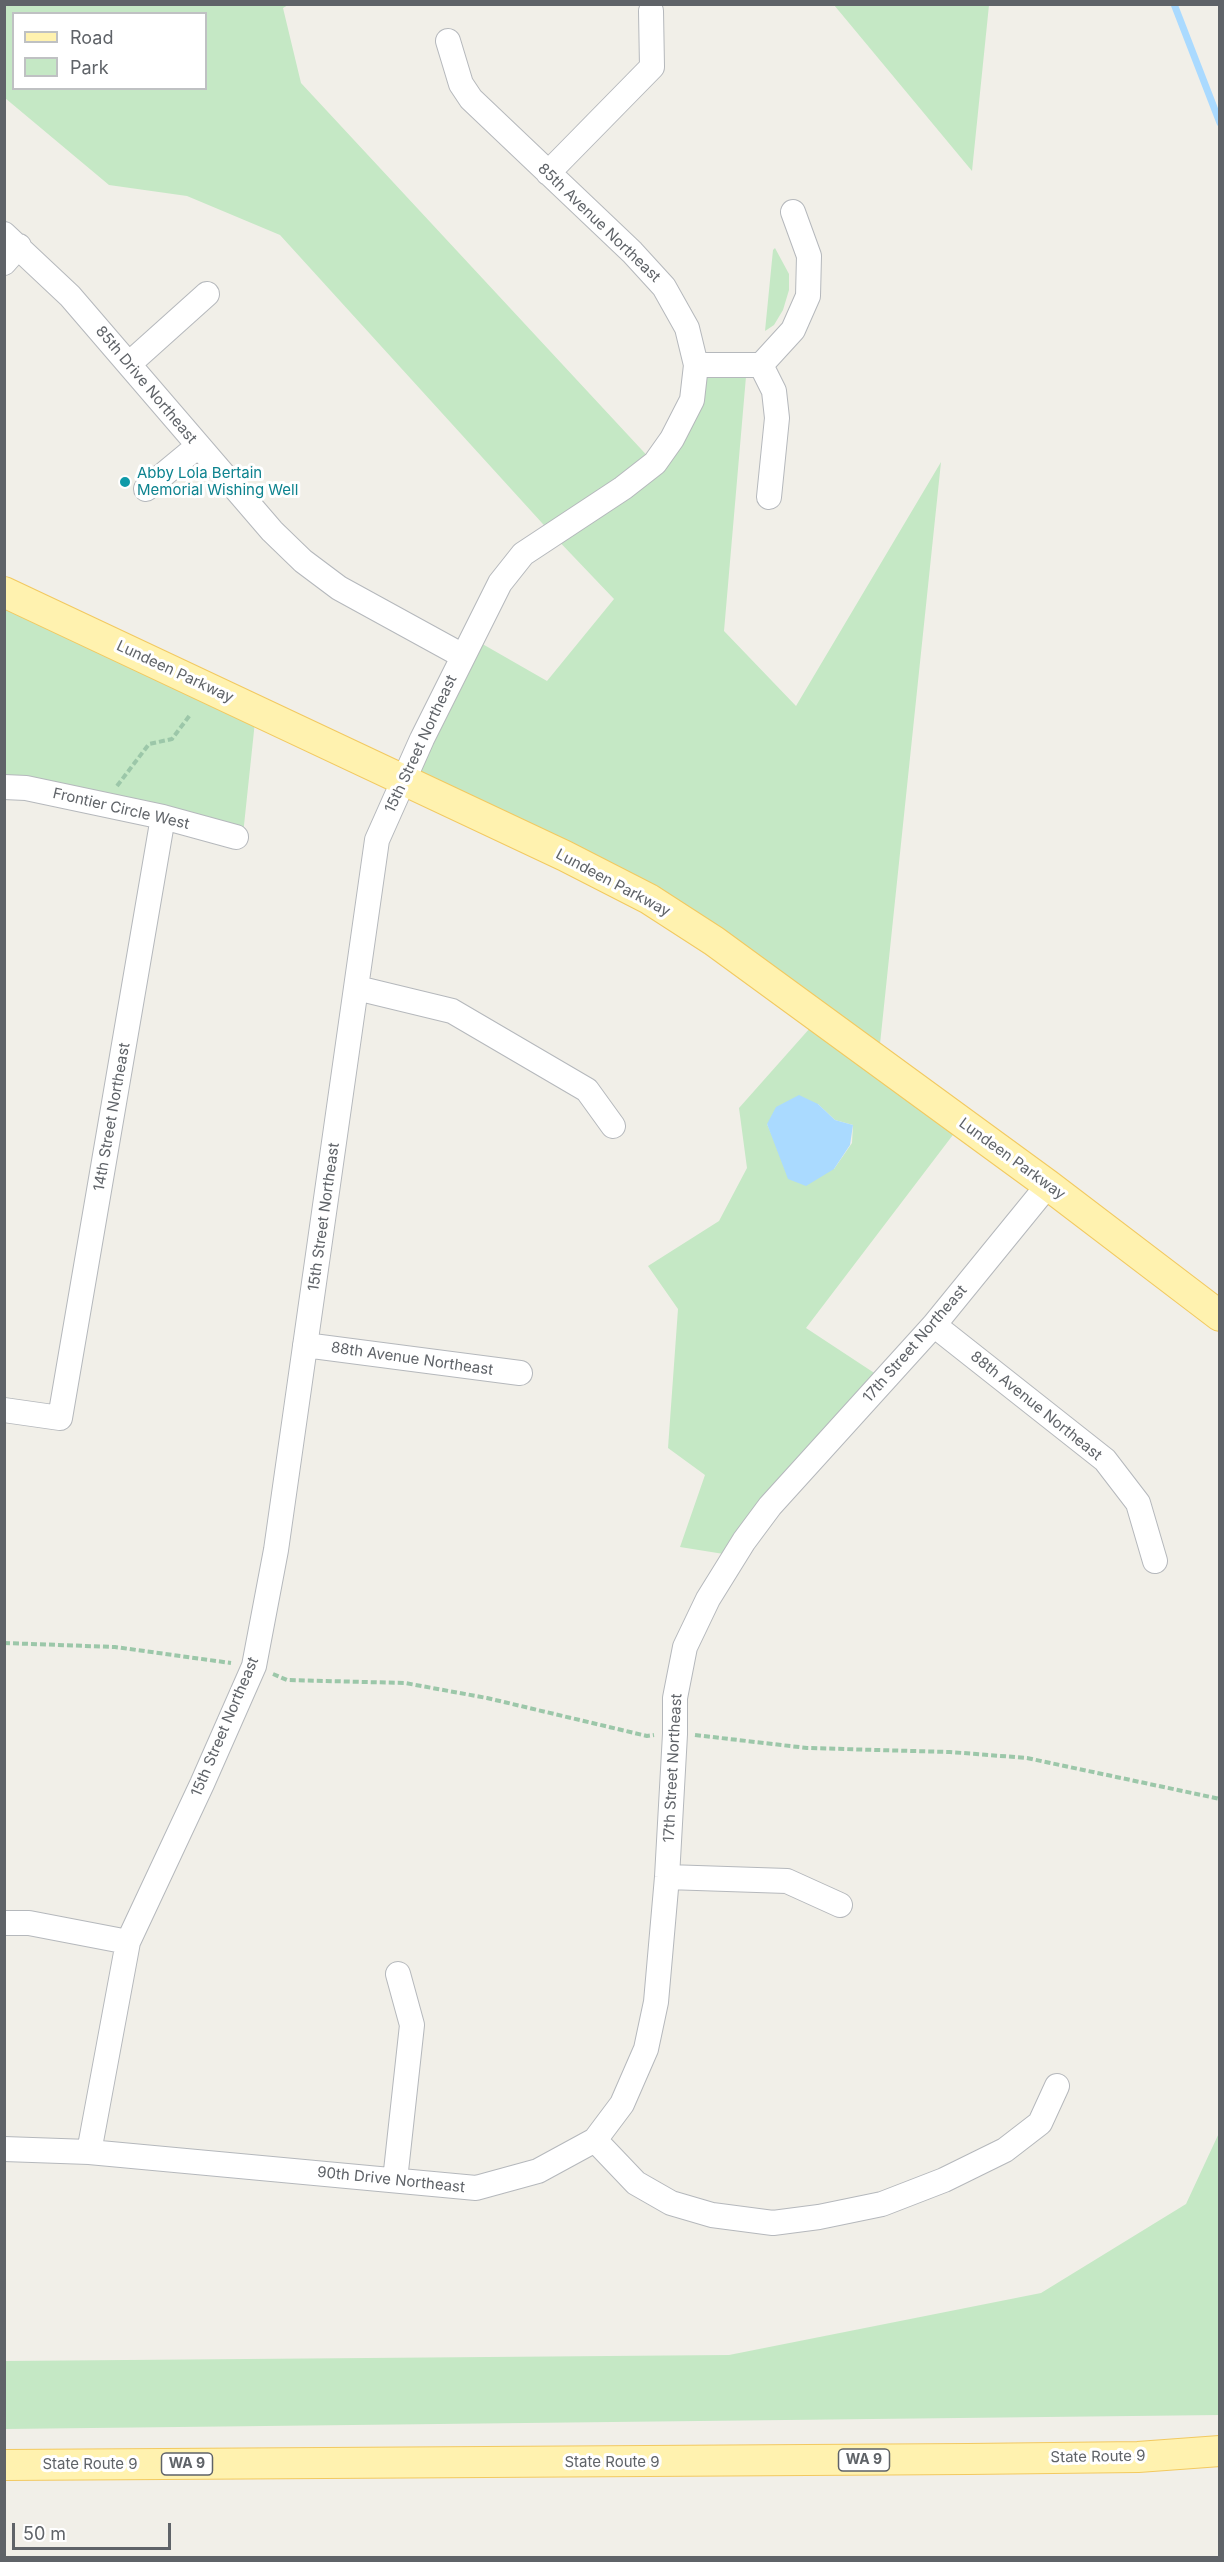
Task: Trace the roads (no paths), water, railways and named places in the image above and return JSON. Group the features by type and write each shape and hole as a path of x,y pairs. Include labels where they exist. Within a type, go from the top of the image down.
{"main road":[{"name":"Lundeen Parkway","path":"4,592 565,856 649,899 714,941 1048,1185 1220,1316"},
{"name":"State Route 9","path":"4,2465 1138,2457 1220,2451"}],"street":[{"path":"548,173 651,67 651,11"},
{"name":"85th Avenue Northeast","path":"448,41 461,84 471,99 664,287 687,328 696,365"},
{"path":"696,365 761,365 793,330 808,296 809,256 793,212"},
{"name":"85th Drive Northeast","path":"9,248 70,296 272,531 303,561 339,588 463,656"},
{"path":"129,364 207,294"},
{"name":"15th Street Northeast","path":"89,2152 128,1942 254,1666 276,1550 377,840 403,780 500,583 523,554 623,488 654,463 672,439 692,400 696,365"},
{"path":"761,365 774,391 777,418 769,497"},
{"path":"147,489 198,446"},
{"name":"Frontier Circle West","path":"4,787 26,788 164,817 236,837"},
{"name":"14th Street Northeast","path":"4,1410 60,1418 164,817"},
{"path":"357,988 452,1011 587,1090 613,1126"},
{"name":"17th Street Northeast","path":"595,2140 622,2104 646,2049 656,2002 667,1876 675,1698 685,1647 708,1599 744,1540 770,1506 934,1324 1048,1185"},
{"name":"88th Avenue Northeast","path":"934,1324 1105,1460 1138,1503 1155,1561"},
{"name":"88th Avenue Northeast","path":"305,1345 520,1373"},
{"path":"667,1876 787,1881 840,1905"},
{"path":"4,1923 29,1923 128,1942"},
{"path":"395,2180 412,2025 398,1974"},
{"path":"595,2140 636,2183 671,2203 712,2215 773,2223 819,2217 882,2204 954,2175 1005,2150 1040,2123 1057,2086"},
{"name":"90th Drive Northeast","path":"4,2149 89,2152 476,2188 538,2171 595,2140"}],"water":[{"path":"799,1095 818,1104 835,1120 853,1125 850,1145 834,1169 806,1186 788,1179 767,1124 776,1107"}],"waterway":[{"path":"1174,4 1220,123"}],"place":[{"name":"Abby Lola Bertain Memorial Wishing Well","path":"125,482"}]}
